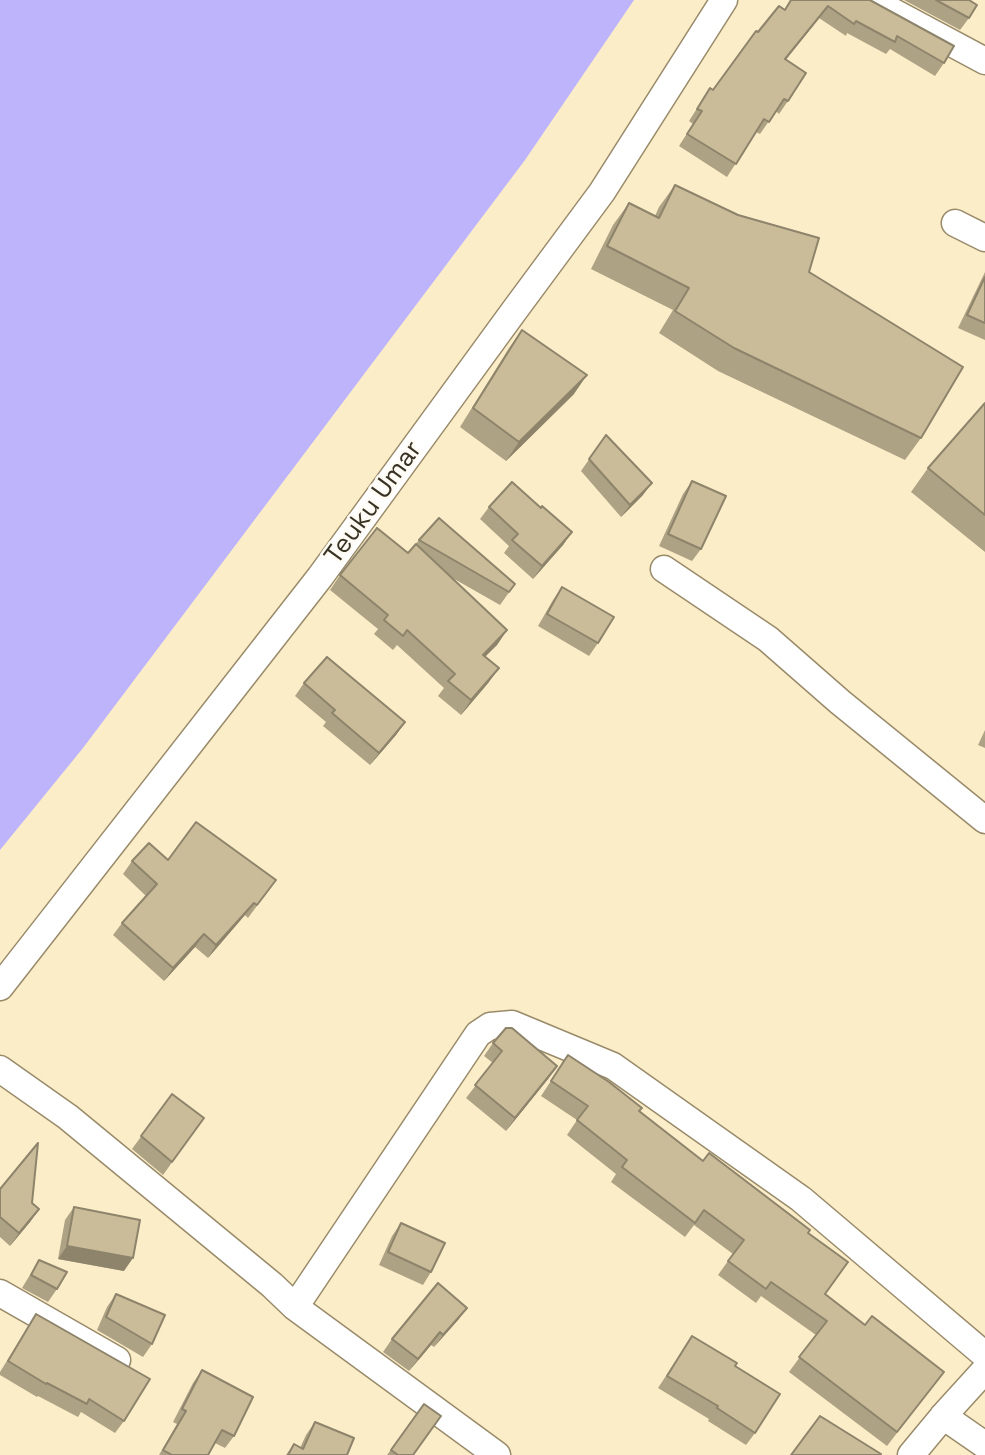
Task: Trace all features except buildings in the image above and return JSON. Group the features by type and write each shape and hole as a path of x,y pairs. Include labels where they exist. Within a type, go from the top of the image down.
{"street":[{"name":"Teuku Umar","path":"0,987 320,577 602,192 723,0"},
{"path":"871,0 985,61"},
{"path":"955,223 985,238"},
{"path":"664,569 768,639 840,702 985,820"},
{"path":"295,1307 478,1034 490,1026 512,1024 613,1066 801,1199 985,1355"},
{"path":"0,1069 68,1117 272,1285 295,1307 497,1455"},
{"path":"0,1293 136,1371"},
{"path":"911,1455 985,1370"},
{"path":"943,1416 985,1445"}],"shaded area":[{"path":"0,0 634,0 525,160 83,748 0,850"}]}
